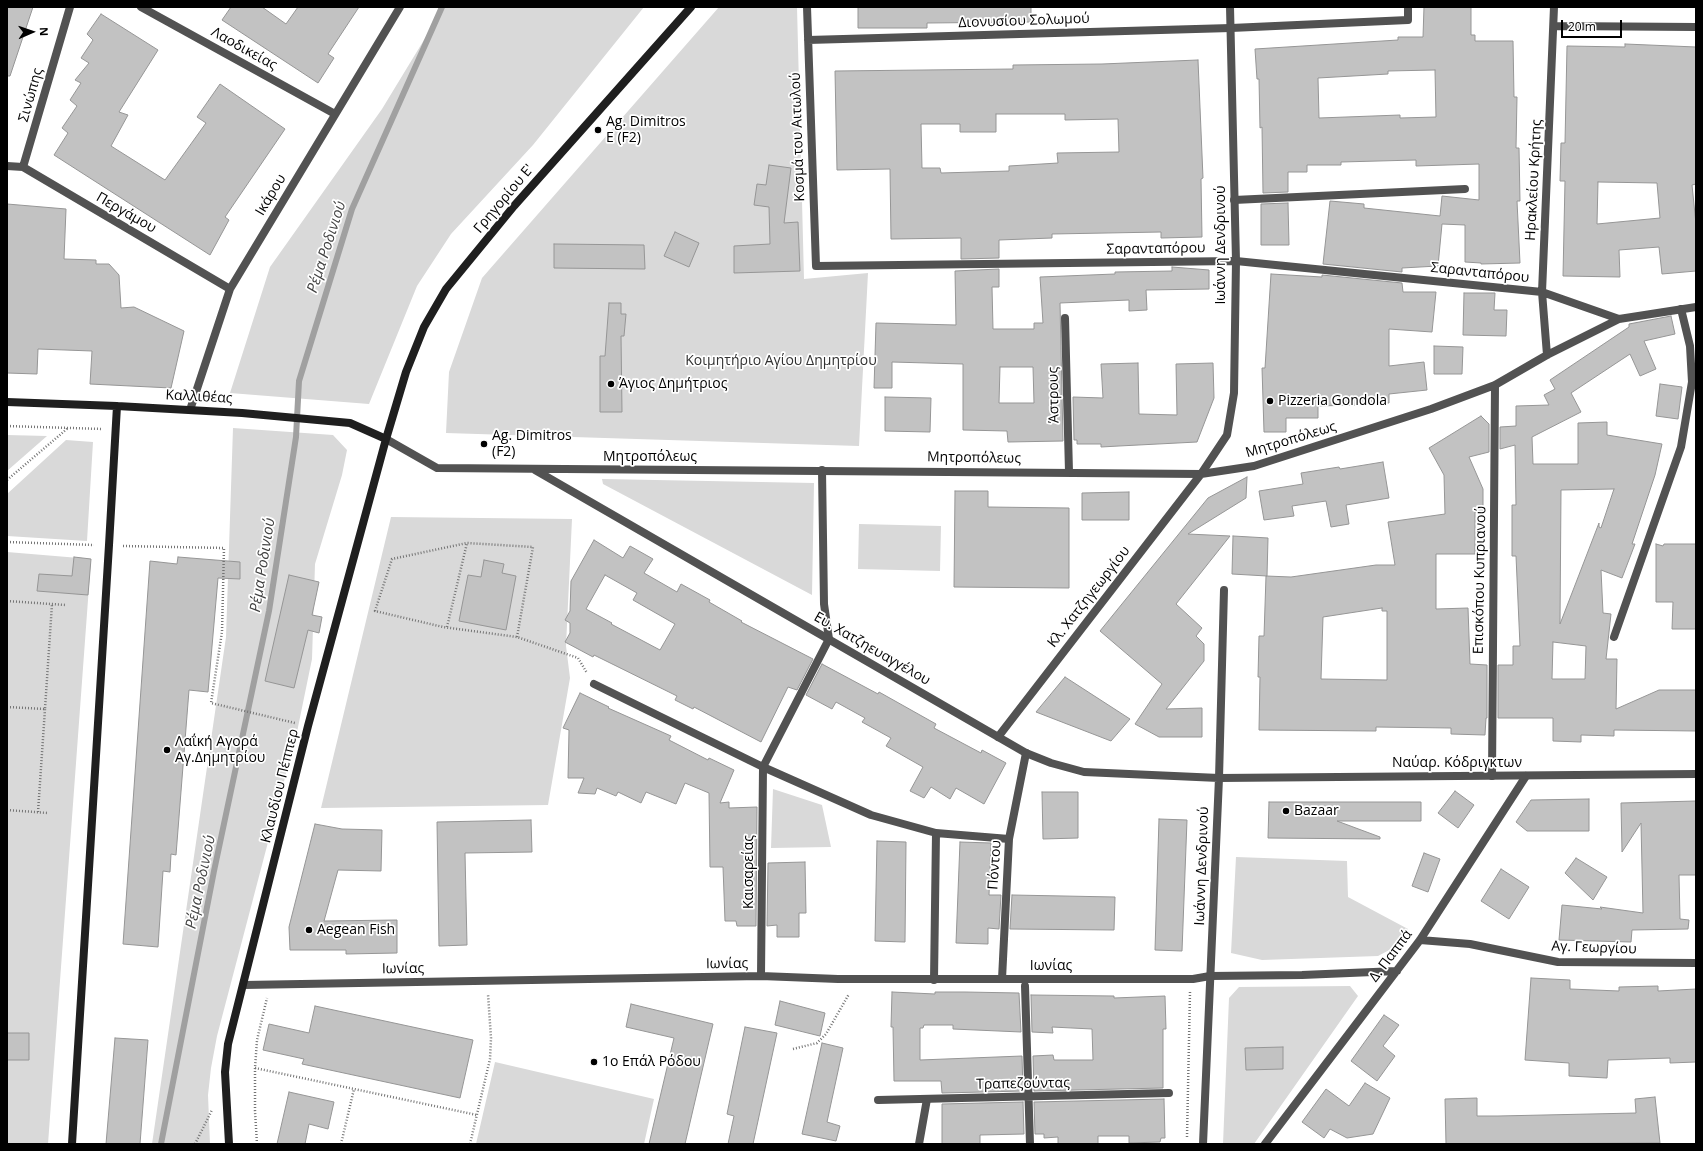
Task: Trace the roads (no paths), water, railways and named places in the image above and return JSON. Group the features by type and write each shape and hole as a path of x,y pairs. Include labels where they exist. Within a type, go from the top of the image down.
{"main road":[{"name":"Γρηγορίου Ε'","path":"386,439 406,372 421,334 446,289 514,206 691,7"},
{"name":"Καλλιθέας","path":"7,402 242,413 350,423 386,439"},
{"path":"72,1144 117,406"},
{"name":"Κλαυδίου Πέππερ","path":"229,1144 225,1072 228,1044 308,726 386,439"}],"street":[{"name":"Σινώπης","path":"23,167 70,7"},
{"name":"Λαοδικείας","path":"141,7 335,114"},
{"name":"Ικάρου","path":"190,410 230,289 400,7"},
{"name":"Κοσμά του Αιτωλού","path":"807,7 816,266"},
{"name":"Ιωάννη Δενδρινού","path":"1201,474 1227,435 1234,392 1236,261 1230,7"},
{"name":"Διονυσίου Σολωμού","path":"808,40 1231,28 1408,20 1408,7"},
{"name":"Ηρακλείου Κρήτης","path":"1547,355 1542,292 1554,7"},
{"path":"1554,26 1696,27"},
{"name":"Περγάμου","path":"7,166 23,167 230,289"},
{"path":"1234,200 1465,189"},
{"name":"Σαρανταπόρου","path":"816,266 1236,261 1542,292 1619,319"},
{"path":"1619,319 1696,307"},
{"path":"1614,637 1681,447 1692,382 1690,346 1681,309"},
{"name":"Άστρους","path":"1065,318 1069,472"},
{"name":"Μητροπόλεως","path":"386,439 437,468 535,470 822,470 1201,474 1254,466 1431,409 1495,385 1547,355 1619,319"},
{"name":"Επισκόπου Κυπριανού","path":"1492,776 1495,385"},
{"name":"Ευ. Χατζηευαγγέλου","path":"535,470 1026,753 1051,763 1084,772 1219,778"},
{"path":"822,470 824,604 828,639"},
{"name":"Κλ. Χατζηγεωργίου","path":"998,737 1201,474"},
{"name":"Ιωάννη Δενδρινού","path":"1203,1144 1219,778 1224,590"},
{"name":"Καισαρείας","path":"761,976 763,767 828,639"},
{"path":"594,684 763,767 871,815 936,833 1009,839"},
{"name":"Πόντου","path":"1002,979 1009,839 1026,753"},
{"name":"Ναύαρ. Κόδριγκτων","path":"1219,778 1696,774"},
{"name":"Δ. Παππά","path":"1265,1144 1420,940 1526,776"},
{"path":"934,980 936,833"},
{"name":"Αγ. Γεωργίου","path":"1420,940 1470,944 1558,962 1696,963"},
{"name":"Ιωνίας","path":"244,985 761,976 838,979 934,980 1193,978 1210,976 1302,975 1397,971"},
{"path":"1025,986 1030,1144"},
{"name":"Τραπεζούντας","path":"878,1100 1169,1094"},
{"path":"918,1144 926,1099"}],"waterway":[{"name":"Ρέμα Ροδινιού","path":"161,1144 214,871 269,611 296,437 299,381 352,209 442,7"}],"place":[{"name":"Ag. Dimitros E (F2)","path":"598,130"},
{"name":"Άγιος Δημήτριος","path":"611,384"},
{"name":"Pizzeria Gondola","path":"1270,401"},
{"name":"Ag. Dimitros (F2)","path":"484,444"},
{"name":"Λαΐκή Αγορά Αγ.Δημητρίου","path":"167,750"},
{"name":"Bazaar","path":"1286,811"},
{"name":"Aegean Fish","path":"309,930"},
{"name":"1ο Επάλ Ρόδου","path":"594,1062"}],"park label":[{"name":"Κοιμητήριο Αγίου Δημητρίου","path":"781,361"}]}
